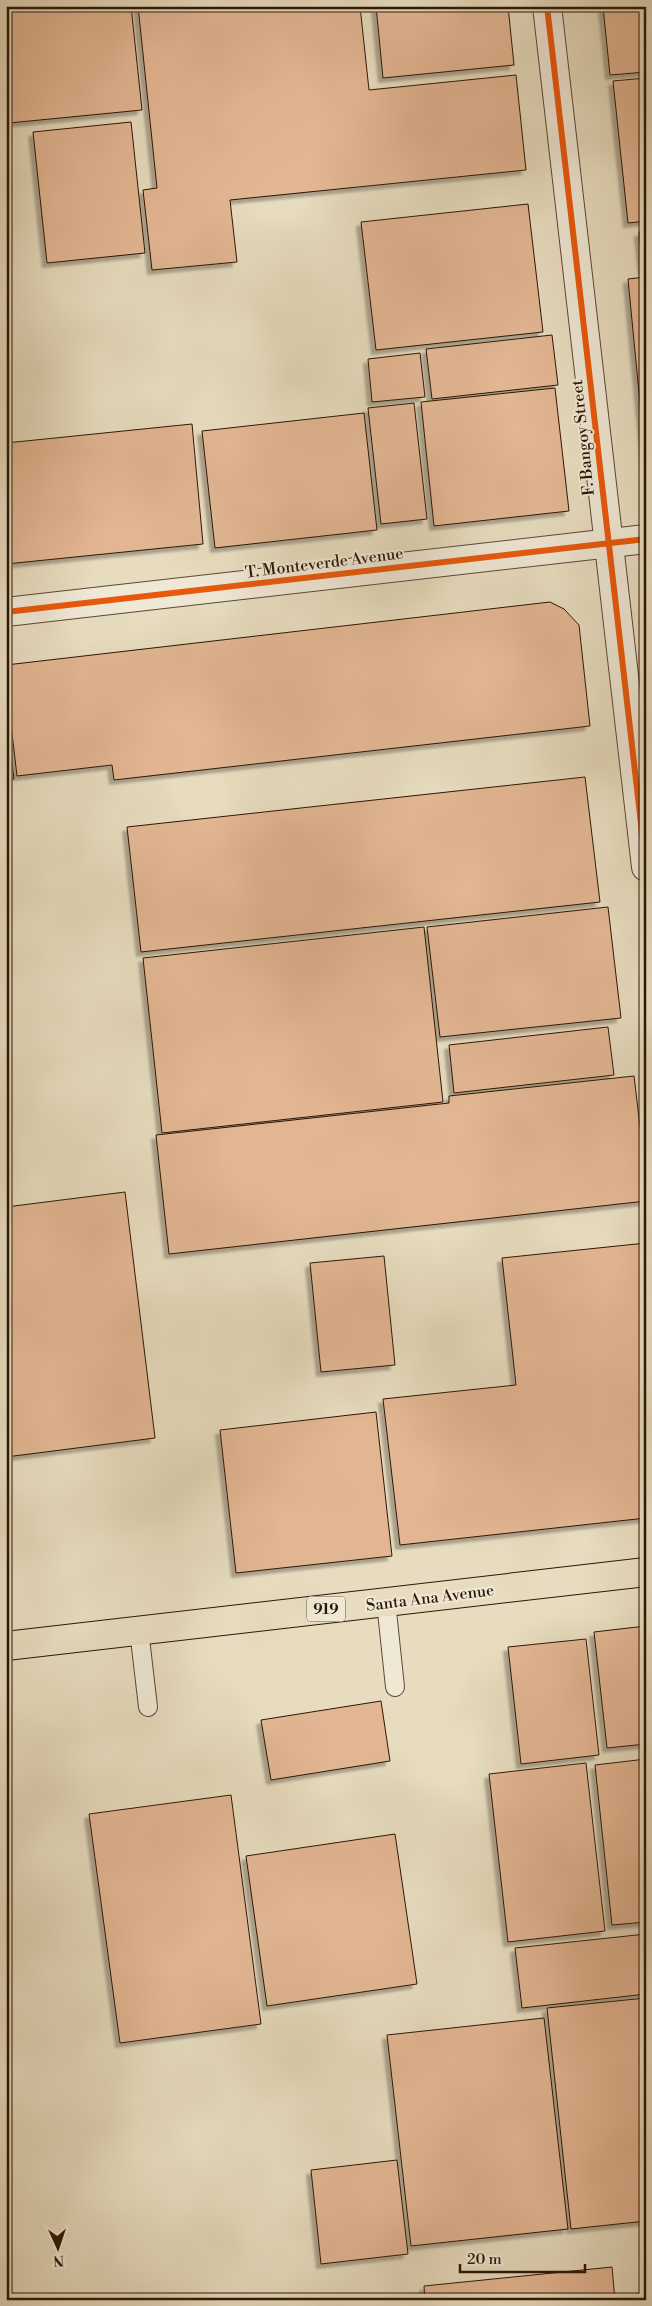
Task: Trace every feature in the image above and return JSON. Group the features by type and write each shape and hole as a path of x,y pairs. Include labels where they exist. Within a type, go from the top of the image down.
{"main road":[{"name":"Santa Ana Avenue","path":"6,1646 646,1572"}],"street":[{"name":"F. Bangoy Street","path":"547,6 646,867"},
{"name":"T. Monteverde Avenue","path":"6,612 646,538"}],"lane":[{"path":"386,1602 395,1687"},
{"path":"139,1630 148,1707"}],"building":[{"path":"6,6 131,6 142,110 9,123 6,94"},
{"path":"138,6 360,6 369,90 516,75 526,170 230,200 237,262 152,270 143,190 157,188"},
{"path":"376,6 508,6 514,65 383,78"},
{"path":"646,6 646,72 610,75 603,7"},
{"path":"646,78 646,221 628,223 613,81"},
{"path":"131,122 145,253 47,263 33,132"},
{"path":"528,204 543,332 376,350 361,222"},
{"path":"646,231 646,270 643,270 639,232"},
{"path":"646,277 646,466 628,279"},
{"path":"552,335 558,385 432,399 426,349"},
{"path":"420,353 425,397 372,402 368,359"},
{"path":"555,388 569,511 434,526 421,402"},
{"path":"414,403 427,519 381,524 368,408"},
{"path":"364,413 377,530 215,548 202,431"},
{"path":"192,424 203,544 6,564 6,443"},
{"path":"550,602 564,609 579,625 590,726 114,780 112,765 17,776 6,682 6,665"},
{"path":"6,718 14,779 6,780"},
{"path":"585,777 600,902 141,952 127,827"},
{"path":"608,907 621,1018 440,1037 427,927"},
{"path":"424,927 443,1102 162,1133 143,958"},
{"path":"608,1027 614,1075 454,1093 449,1045"},
{"path":"634,1076 646,1177 646,1201 169,1254 156,1135 449,1103 449,1096"},
{"path":"125,1192 155,1438 6,1457 6,1207"},
{"path":"646,1243 646,1518 400,1545 383,1399 516,1385 502,1258"},
{"path":"384,1256 395,1365 321,1372 310,1263"},
{"path":"376,1412 392,1556 236,1573 220,1430"},
{"path":"646,1626 646,1744 607,1748 594,1632"},
{"path":"586,1639 599,1755 521,1764 508,1647"},
{"path":"381,1701 390,1761 271,1780 261,1720"},
{"path":"646,1759 646,1922 612,1925 595,1765"},
{"path":"586,1763 605,1931 508,1942 489,1774"},
{"path":"231,1795 261,2024 120,2043 89,1814"},
{"path":"395,1834 417,1984 267,2006 246,1856"},
{"path":"646,1934 646,1994 522,2008 515,1948"},
{"path":"646,1998 646,2221 571,2229 547,2008"},
{"path":"544,2018 568,2229 411,2246 387,2035"},
{"path":"397,2160 408,2254 321,2264 311,2170"},
{"path":"612,2267 615,2300 425,2300 424,2286"},
{"path":"646,2293 646,2300 621,2300 621,2296"}],"cycle path":[{"path":"547,6 646,867"},
{"path":"6,612 646,539"}]}
